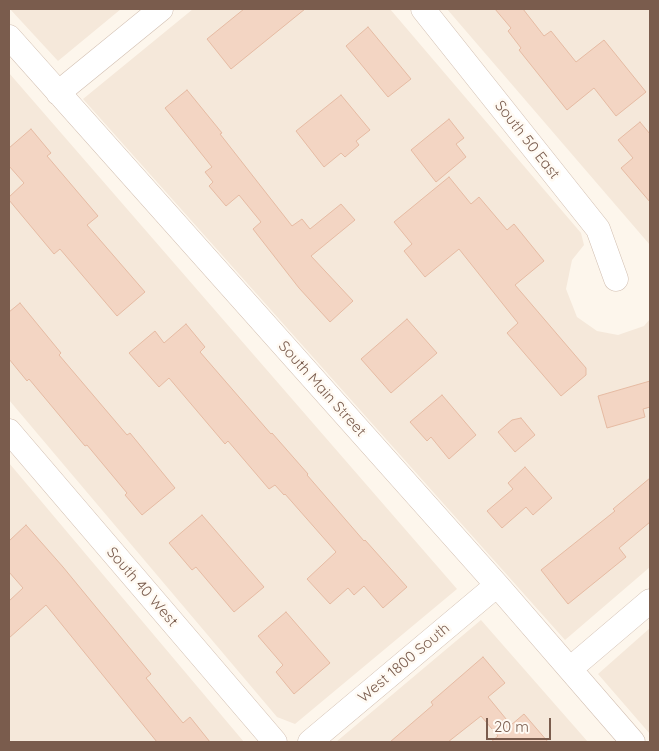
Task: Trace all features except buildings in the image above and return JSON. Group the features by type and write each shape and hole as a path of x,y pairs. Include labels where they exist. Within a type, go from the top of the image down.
{"street":[{"path":"58,93 161,9"},
{"name":"South 50 East","path":"423,9 598,229 616,279"},
{"name":"South Main Street","path":"9,37 497,585 634,742"},
{"name":"South 40 West","path":"9,431 275,742"},
{"name":"West 1800 South","path":"310,742 497,585"},
{"path":"570,669 650,601"}],"shaded area":[{"path":"10,9 121,9 58,61"},
{"path":"193,9 390,9 581,233 584,245 572,260 566,289 577,317 597,331 618,335 644,326 650,319 650,567 565,640 83,99"},
{"path":"447,9 650,9 650,245"},
{"path":"9,73 457,589 295,724 277,717 9,400"},
{"path":"9,463 244,742 9,742"},
{"path":"481,620 588,742 336,742"},
{"path":"650,628 650,734 598,674"}]}
